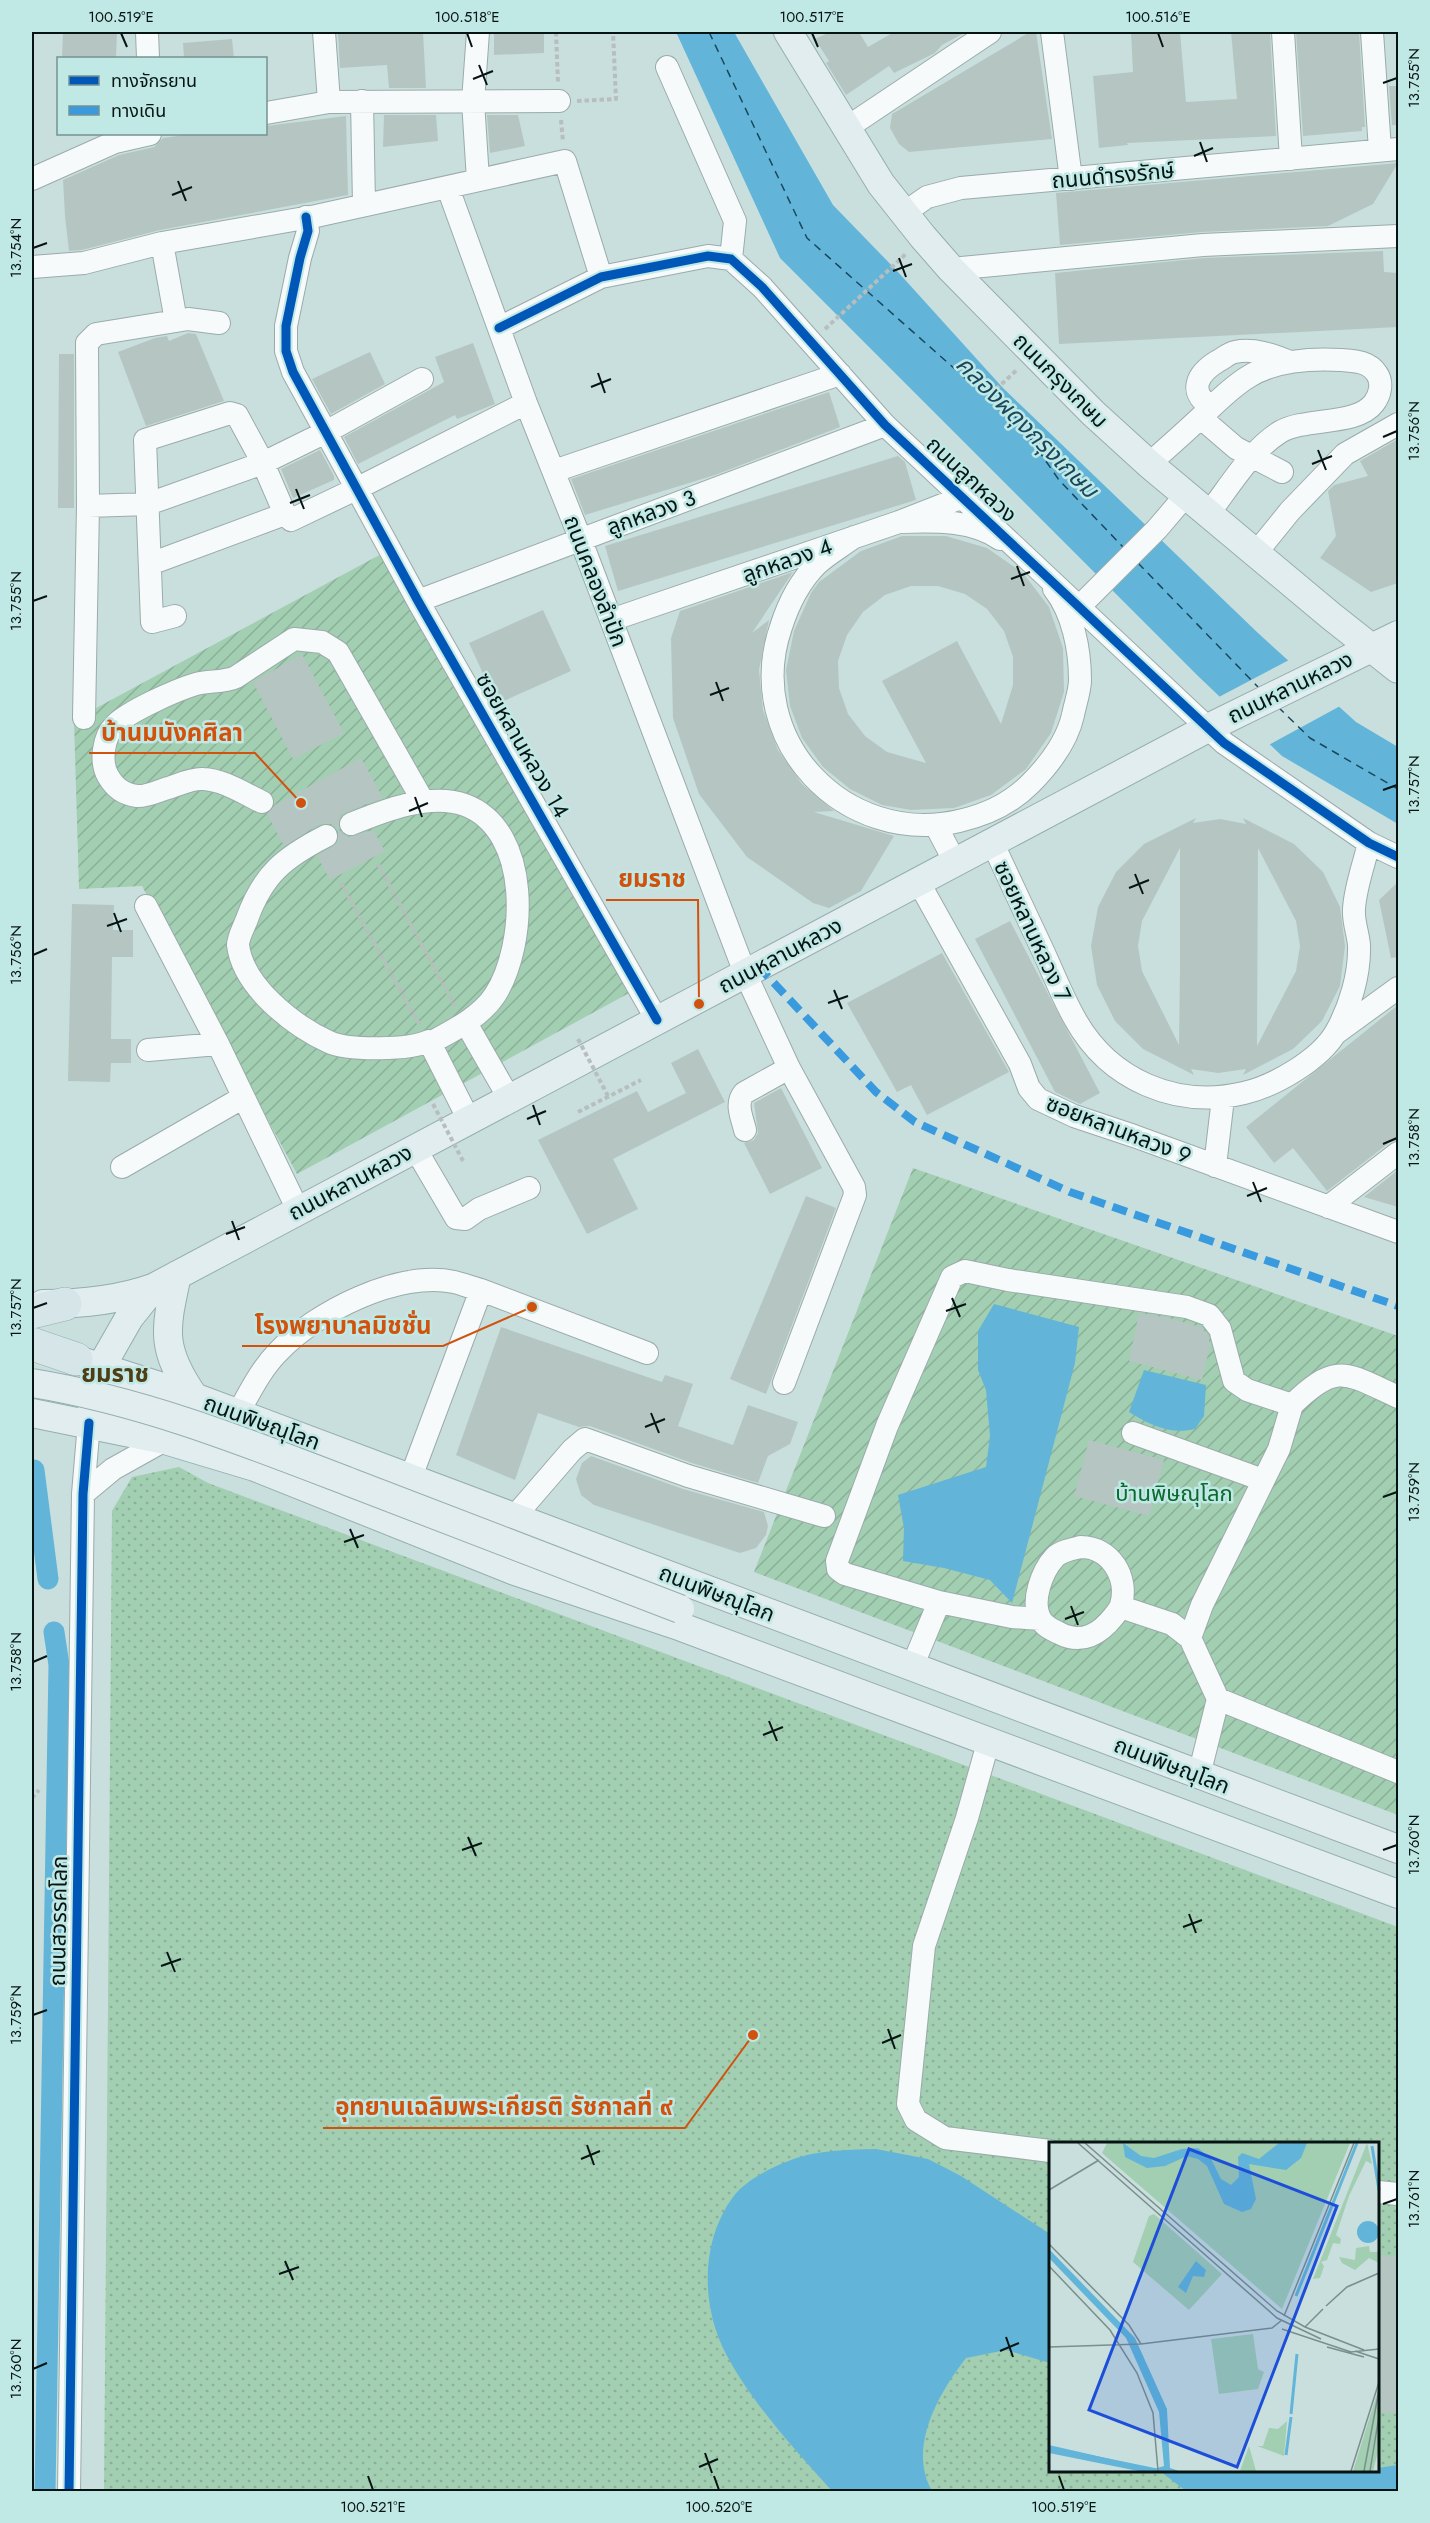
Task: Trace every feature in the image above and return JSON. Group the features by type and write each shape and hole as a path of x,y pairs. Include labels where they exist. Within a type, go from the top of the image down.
{"highway":[{"path":"32,1312 65,1304"},
{"path":"32,1344 89,1363"}],"main road":[{"name":"ถนนกรุงเกษม","path":"790,32 845,129 881,184 951,269 1034,355 1149,464 1398,669"},
{"name":"ถนนหลานหลวง","path":"89,1423 89,1363 165,1281 1220,722 1398,635"},
{"path":"32,1304 65,1304 131,1295 165,1281 166,1324 175,1365 194,1396"},
{"name":"ถนนพิษณุโลก","path":"32,1356 89,1363 194,1396 1398,1849"},
{"path":"32,1395 89,1363"},
{"path":"32,1383 104,1398 248,1443 816,1661 853,1679 901,1710"},
{"name":"ถนนพิษณุโลก","path":"32,1413 165,1440 255,1467 515,1572 676,1625 1398,1894"}],"street":[{"path":"147,32 148,57"},
{"path":"324,32 329,102"},
{"path":"478,32 473,101 478,180"},
{"path":"845,129 990,32"},
{"path":"1052,32 1071,179"},
{"path":"1283,32 1291,159"},
{"path":"1372,32 1389,150"},
{"path":"499,328 601,277 708,256 731,258 735,221 667,67"},
{"path":"362,101 364,204"},
{"path":"267,112 329,102 559,101"},
{"path":"32,179 115,142 146,135"},
{"name":"ถนนดำรงรักษ์","path":"904,213 927,197 952,190 1389,150"},
{"path":"32,267 84,263 162,243 306,217 565,161 601,277"},
{"name":"ถนนคลองลำปัก","path":"448,188 526,403 580,538 745,973 789,1068 854,1187 855,1195 784,1383"},
{"name":"ซอยหลานหลวง 14","path":"306,217 308,231 286,326 286,351 293,372 418,601 657,1020"},
{"path":"951,269 1203,245 1398,236"},
{"path":"162,243 176,321"},
{"name":"ถนนลูกหลวง","path":"731,258 762,287 885,425 1032,561 1087,599 1220,722 1224,743 1369,843 1398,857"},
{"path":"84,718 88,506 87,343 96,334 188,319 219,322"},
{"path":"1282,472 1236,448 1206,412 1198,393 1198,379 1207,367 1233,352 1254,351 1274,355 1290,362"},
{"path":"1149,464 1247,377 1290,362 1341,360 1360,362 1374,369 1380,376 1381,390 1374,404 1361,414 1307,423 1283,430 1265,442 1209,513"},
{"path":"554,471 840,374"},
{"path":"88,506 148,504 264,463 422,379"},
{"path":"175,616 152,622 145,440 230,412 237,416 264,463 285,514 291,520 526,403"},
{"path":"1341,418 1345,454"},
{"path":"1256,554 1290,511 1345,454 1398,424"},
{"name":"ลูกหลวง 3","path":"418,601 580,538 885,425"},
{"path":"1087,599 1157,529 1186,495"},
{"name":"ลูกหลวง 4","path":"611,620 899,522 963,497"},
{"path":"150,564 285,514"},
{"path":"854,537 816,565 789,603 774,647 773,693 786,737 811,776 847,805 890,823 936,826 980,816 1019,795 1050,763 1071,724 1080,681 1076,637 1059,596 1032,561 993,534 947,521 899,522"},
{"path":"262,802 227,784 201,779 140,796 124,793 114,786 105,771 103,762 108,735 123,719 163,698 198,683 227,681 236,677 294,639 322,642 338,652 423,801"},
{"path":"326,836 298,850 280,864 254,899 238,943 244,966 255,985 290,1018 331,1043 387,1049 429,1042 466,1024 494,996 510,963 519,901 512,865 502,836 487,818 465,805 423,801 351,824"},
{"path":"936,826 955,862"},
{"name":"ซอยหลานหลวง 7","path":"992,842 1075,1019 1097,1050 1116,1068 1138,1082 1161,1092 1191,1098 1222,1098 1261,1089 1290,1075 1335,1034 1398,988"},
{"path":"1335,1034 1355,981 1359,945 1354,909 1369,843"},
{"name":"ซอยหลานหลวง 9","path":"918,881 1020,1064 1029,1088 1038,1099 1074,1116 1398,1232"},
{"path":"146,906 218,1044 242,1098 298,1210"},
{"path":"466,1024 509,1098"},
{"path":"429,1042 469,1119"},
{"path":"148,1050 218,1044"},
{"path":"745,1130 739,1109 740,1098 744,1092 789,1068"},
{"path":"122,1167 242,1098"},
{"path":"1215,1166 1222,1098"},
{"path":"415,1148 456,1218 465,1220 479,1209 529,1188"},
{"path":"1328,1207 1398,1153"},
{"path":"1040,1619 1012,1617 939,1602 845,1574 838,1569 837,1561 887,1426 952,1277 965,1271 1008,1280 1187,1307 1209,1316 1220,1329 1234,1381 1247,1390 1292,1405"},
{"path":"238,1413 276,1353 295,1335 349,1302 381,1289 411,1282 453,1281 647,1353"},
{"path":"411,1477 481,1290"},
{"path":"1190,1638 1202,1605 1279,1449 1292,1405 1314,1383 1334,1375 1355,1377 1398,1396"},
{"name":"ถนนสวรรคโลก","path":"69,2492 83,1494 89,1423"},
{"path":"1133,1433 1263,1480"},
{"path":"516,1516 572,1450 585,1439 688,1476 824,1516"},
{"path":"83,1494 113,1469 165,1440"},
{"path":"1081,1547 1092,1547 1113,1560 1123,1588 1121,1607 1104,1629 1087,1638 1064,1636 1045,1626 1040,1619 1036,1602 1044,1575 1057,1555 1081,1547"},
{"path":"912,1667 939,1602"},
{"path":"1121,1607 1172,1624 1190,1638 1218,1699 1199,1775"},
{"path":"1218,1699 1398,1772"},
{"path":"988,1743 967,1818 924,1946 908,2104 916,2120 945,2138 1049,2151"},
{"path":"1379,2192 1398,2194"}],"path":[{"path":"559,101 616,99 613,32"},
{"path":"833,322 895,264"},
{"path":"996,389 1034,355"},
{"path":"378,864 466,1024"},
{"path":"340,883 429,1042"},
{"path":"578,1039 608,1096"},
{"path":"578,1112 641,1080"},
{"path":"433,1104 463,1161"},
{"path":"32,1798 39,1790"}],"green space":[{"path":"385,552 631,992 297,1174 142,886 79,889 74,720"},
{"name":"บ้านพิษณุโลก","path":"913,1168 1398,1336 1398,1815 754,1572"},
{"path":"179,1467 208,1483 1398,1927 1398,2491 104,2492 112,1511 132,1477"}],"water":[{"name":"คลองผดุงกรุงเกษม","path":"676,32 734,32 833,205 898,272 1003,388 1258,633 1356,722 1398,747 1398,824 1282,756 1198,676 780,258"},
{"path":"994,1304 1079,1327 1075,1363 1012,1603 990,1580 944,1568 903,1561 904,1528 898,1495 986,1467 990,1436 986,1390 978,1370 978,1331"},
{"path":"1144,1370 1206,1385 1204,1416 1195,1429 1177,1431 1160,1428 1129,1412"},
{"path":"876,2149 928,2159 961,2176 1049,2233 1049,2363 1006,2350 966,2358 937,2404 925,2439 923,2457 925,2474 932,2491 832,2491 775,2426 748,2390 726,2354 712,2316 708,2274 710,2254 714,2234 733,2197 743,2186 764,2172 797,2158 830,2151"},
{"path":"1398,2465 1398,2492 1186,2491 1161,2472 1379,2472 1379,2468"}],"pier":[{"path":"1291,659 1342,705 1267,746 1217,698"}],"building":[{"path":"63,32 117,32 116,57 62,57"},
{"path":"423,32 426,88 389,88 387,65 340,68 338,34"},
{"path":"494,32 544,32 544,53 494,55"},
{"path":"830,32 859,32 868,47 894,32 966,32 942,45 935,53 894,73 889,66 846,95 826,63 829,61 815,39"},
{"path":"1030,32 1036,32 1052,139 909,152 899,144 890,128 892,114"},
{"path":"1180,32 1186,102 1237,99 1231,32 1270,32 1276,136 1127,143 1128,145 1099,148 1093,76 1133,72 1131,33"},
{"path":"1296,32 1359,32 1365,127 1362,127 1362,131 1303,136"},
{"path":"232,39 234,57 184,57 183,43"},
{"path":"1389,86 1398,86 1398,125 1392,125"},
{"path":"384,115 436,115 438,141 383,147"},
{"path":"487,115 518,115 525,146 490,153"},
{"path":"346,116 348,195 160,230 82,250 69,251 63,180 119,155 154,147 163,138 185,135 267,135 267,126"},
{"path":"1398,163 1373,204 1328,226 1202,232 1060,245 1056,193"},
{"path":"1383,251 1384,272 1398,273 1398,327 1059,344 1055,273 1204,258"},
{"path":"188,333 196,334 224,401 146,426 118,352 155,338 167,336 169,341"},
{"path":"473,343 495,404 457,419 455,415 358,464 344,437 444,382 435,357"},
{"path":"370,352 385,384 331,414 312,379"},
{"path":"59,354 74,354 74,508 58,508"},
{"path":"829,392 840,427 715,475 585,515 571,479"},
{"path":"1398,439 1398,583 1371,592 1320,558 1336,536 1328,491 1334,485 1368,476 1360,461"},
{"path":"320,450 334,480 293,498 281,469"},
{"path":"898,456 905,462 916,500 618,591 605,546"},
{"path":"902,536 946,536 987,548 1023,573 1049,607 1063,648 1064,692 1051,733 1026,769 991,795 954,808 911,810 882,805 850,789 823,767 802,738 790,706 786,670 794,631 811,593 819,582 861,551","holes":["911,586 938,586 965,594 987,609 1004,631 1013,657 1013,685 1001,724 957,641 882,681 926,763 887,752 865,736 848,714 839,688 838,661 847,635 863,612 885,595"]},
{"path":"793,572 752,633 769,620 759,670 763,710 778,750 802,784 834,811 814,812 894,836 861,891 829,908 813,903 747,857 699,794 673,718 671,638 680,611"},
{"path":"543,610 571,671 497,704 469,643"},
{"path":"302,654 344,733 293,759 253,682"},
{"path":"361,758 383,798 345,812 340,816 338,828 343,835 350,837 373,830 385,851 330,880 317,856 338,843 338,830 334,825 320,824 284,846 267,814 275,805"},
{"path":"1196,818 1193,823 1220,819 1246,824 1243,818 1294,844 1323,872 1340,907 1345,946 1340,986 1322,1021 1293,1049 1243,1075 1246,1069 1218,1073 1191,1069 1194,1075 1143,1049 1115,1021 1097,985 1091,946 1098,907 1116,872 1144,844","holes":["1180,848 1180,969 1179,1045 1142,971 1138,946 1142,921","1258,848 1296,921 1300,946 1296,971 1257,1046"]},
{"path":"1398,882 1398,957 1391,958 1379,900"},
{"path":"72,904 114,905 113,930 133,930 133,957 112,957 111,1039 131,1039 131,1063 111,1063 110,1082 68,1081"},
{"path":"1010,921 1100,1093 1080,1104 1055,1092 975,939"},
{"path":"942,953 1009,1072 927,1115 911,1085 897,1092 847,1003"},
{"path":"1398,1005 1398,1140 1390,1142 1327,1191 1293,1148 1274,1163 1246,1127"},
{"path":"698,1049 725,1102 613,1159 638,1209 587,1234 538,1140 637,1091 648,1112 686,1093 671,1063"},
{"path":"781,1088 822,1168 770,1194 744,1143 754,1140 758,1133 754,1103"},
{"path":"1398,1170 1398,1207 1364,1197"},
{"path":"806,1196 836,1208 766,1394 730,1379"},
{"path":"1139,1313 1201,1327 1208,1335 1210,1345 1202,1380 1129,1361"},
{"path":"501,1327 662,1382 665,1375 693,1384 678,1426 733,1445 748,1405 798,1422 790,1444 768,1456 758,1483 692,1463 590,1426 579,1427 538,1413 515,1480 456,1455"},
{"path":"1089,1440 1164,1460 1149,1516 1074,1496"},
{"path":"591,1456 683,1489 764,1512 768,1526 766,1535 756,1548 740,1553 594,1505 581,1495 576,1479 582,1463"},
{"path":"1379,2255 1398,2257 1398,2413 1379,2412"}],"waterway":[{"path":"34,1470 48,1579"},
{"path":"45,2492 59,1665 54,1632"}],"ferry route":[{"path":"709,32 807,238 965,378 996,389 1059,480 1123,547"},
{"path":"1138,563 1258,687"},
{"path":"1278,707 1310,738 1398,789"}],"marked path":[{"path":"758,966 876,1092 915,1122 1070,1192 1398,1306"}],"cycle path":[{"path":"306,217 308,231 286,326 286,351 293,372 418,601 657,1020"},
{"path":"499,328 601,277 708,256 731,259 762,287 885,425 1224,743 1369,843 1398,857"},
{"path":"69,2492 83,1494 89,1423"}],"place":[{"name":"บ้านมนังคศิลา","path":"301,803"},
{"name":"ยมราช","path":"699,1004"},
{"name":"โรงพยาบาลมิชชั่น","path":"532,1307"},
{"name":"อุทยานเฉลิมพระเกียรติ รัชกาลที่ ๙","path":"753,2035"}],"district":[{"name":"ยมราช","path":"115,1374"}]}
